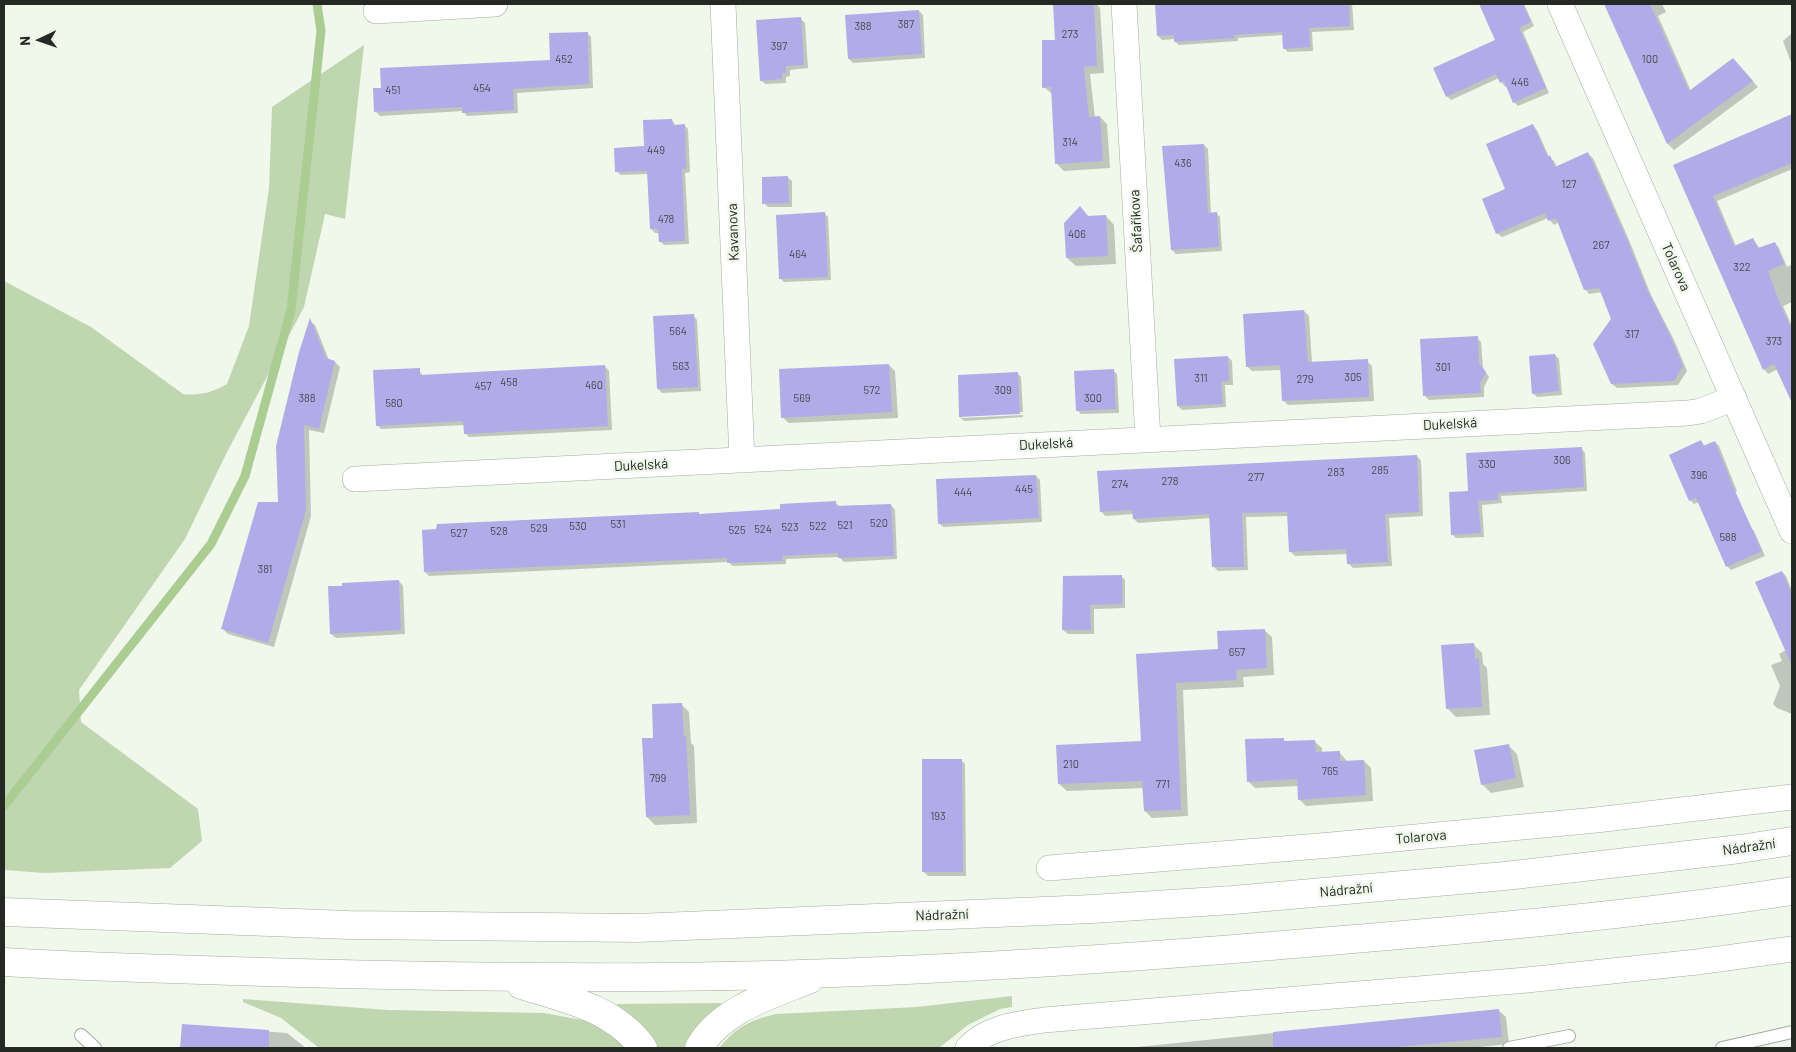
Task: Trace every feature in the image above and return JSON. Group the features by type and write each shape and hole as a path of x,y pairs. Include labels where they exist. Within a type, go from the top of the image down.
{"main road":[{"name":"Nádražní","path":"4,912 349,925 637,928 1092,909 1233,900 1505,876 1740,849 1792,841"},
{"path":"4,962 276,973 496,977 663,977 827,973 1079,960 1484,928 1657,909 1792,891"},
{"path":"699,1048 714,1029 745,1006 827,973"},
{"path":"496,977 601,1011 626,1029 643,1048"}],"street":[{"path":"376,10 495,4"},
{"name":"Kavanova","path":"723,4 742,460"},
{"name":"Šafaříkova","path":"1124,4 1148,439"},
{"name":"Tolarova","path":"1560,4 1792,531"},
{"name":"Dukelská","path":"355,479 1688,413 1702,411 1734,398"},
{"name":"Tolarova","path":"1049,868 1331,845 1596,820 1792,797"},
{"path":"968,1048 992,1031 1044,1020 1527,980 1697,962 1792,949"}],"lane":[{"path":"1722,1048 1792,1032"},
{"path":"81,1035 95,1048"},
{"path":"1509,1048 1569,1036"}],"green space":[{"path":"364,45 345,219 325,214 304,307 226,454 185,539 79,690 81,722 198,809 202,841 170,868 45,873 4,870 4,281 91,327 183,394 206,393 227,384 249,326 269,188 272,107"},
{"path":"1012,996 1012,1007 1000,1009 968,1025 939,1048 719,1048 732,1034 744,1025 776,1014 917,1007"},
{"path":"243,999 388,1010 544,1013 587,1021 619,1037 628,1048 319,1048 281,1018 243,1002"},
{"path":"721,1003 722,1005 688,1048 657,1048 650,1037 616,1004"}],"building":[{"path":"1053,4 1094,4 1097,66 1084,67 1089,117 1100,116 1103,161 1055,164 1051,87 1042,88 1042,40 1055,40"},
{"path":"1155,4 1349,4 1350,26 1309,28 1310,47 1283,49 1282,32 1234,35 1235,38 1174,42 1174,35 1157,36"},
{"path":"1479,4 1523,4 1531,22 1519,28 1546,88 1513,103 1504,81 1500,83 1496,74 1446,97 1433,68 1495,40"},
{"path":"1604,4 1650,4 1689,91 1733,58 1753,81 1667,144"},
{"path":"919,10 922,54 848,59 845,15"},
{"path":"801,17 804,65 786,66 786,73 782,73 782,79 760,81 756,20"},
{"path":"588,32 589,84 513,89 514,110 462,113 462,107 374,112 373,88 381,88 380,68 550,60 549,33"},
{"path":"1792,114 1792,163 1713,196 1734,246 1753,238 1758,248 1775,242 1784,264 1768,271 1792,330 1792,403 1774,364 1763,370 1673,165"},
{"path":"672,119 673,125 685,124 686,169 682,169 685,241 659,242 658,229 650,229 647,171 615,172 614,148 644,146 643,120"},
{"path":"1533,124 1548,157 1550,155 1555,167 1588,152 1647,289 1683,366 1674,381 1611,384 1593,344 1611,319 1599,288 1584,290 1556,218 1548,221 1545,213 1496,234 1482,199 1505,189 1486,144"},
{"path":"1204,144 1208,213 1217,212 1219,247 1171,250 1162,146"},
{"path":"788,176 789,203 762,204 762,177"},
{"path":"1080,206 1088,216 1106,215 1108,256 1066,258 1064,223"},
{"path":"825,212 828,277 779,279 776,215"},
{"path":"1304,310 1308,362 1368,359 1369,397 1282,401 1280,365 1246,367 1243,314"},
{"path":"694,314 698,387 657,389 653,316"},
{"path":"310,318 326,358 335,361 319,429 304,425 306,510 268,643 221,629 258,502 278,502 276,446 299,352"},
{"path":"1478,336 1479,363 1486,372 1480,383 1481,393 1423,396 1420,339"},
{"path":"1555,354 1559,391 1532,394 1529,356"},
{"path":"1228,356 1229,381 1221,382 1223,404 1177,406 1174,359"},
{"path":"889,364 892,412 781,418 779,369"},
{"path":"605,365 608,426 464,434 463,421 376,426 373,370 420,368 420,375"},
{"path":"1114,369 1116,409 1076,411 1074,371"},
{"path":"1018,372 1020,414 959,417 958,375"},
{"path":"1701,440 1703,446 1715,441 1762,551 1726,567 1696,498 1689,501 1669,455"},
{"path":"1582,447 1584,487 1498,493 1498,500 1478,501 1481,533 1451,535 1449,492 1468,491 1466,453"},
{"path":"1417,455 1419,512 1385,514 1388,562 1347,564 1346,549 1289,552 1287,512 1242,513 1244,567 1212,567 1209,514 1133,519 1132,510 1100,512 1097,471"},
{"path":"1036,475 1039,518 938,524 936,479"},
{"path":"836,501 836,506 891,504 894,556 838,558 838,553 782,556 783,561 727,563 727,558 424,572 422,530 436,529 437,524 699,512 699,514 780,509 780,504"},
{"path":"1782,571 1792,594 1792,666 1755,582"},
{"path":"1122,575 1122,604 1090,605 1091,630 1062,630 1063,576"},
{"path":"399,580 401,630 330,634 328,586 342,586 342,583"},
{"path":"1265,629 1267,668 1236,670 1237,680 1176,683 1181,810 1144,811 1142,781 1058,784 1056,745 1141,741 1136,654 1218,649 1217,631"},
{"path":"1474,643 1475,659 1479,658 1482,707 1446,709 1441,645"},
{"path":"682,703 684,737 686,736 690,815 646,817 642,738 653,738 652,704"},
{"path":"1284,738 1284,741 1315,740 1316,752 1340,751 1340,761 1364,760 1366,795 1298,800 1297,779 1247,782 1245,739"},
{"path":"1509,744 1516,778 1481,785 1474,750"},
{"path":"922,759 962,759 963,872 922,872"},
{"path":"1499,1009 1502,1037 1387,1048 1273,1048 1273,1032"},
{"path":"182,1024 269,1030 269,1048 180,1048"}],"waterway":[{"path":"4,806 211,544 245,476 291,310 321,31 317,4"}]}
